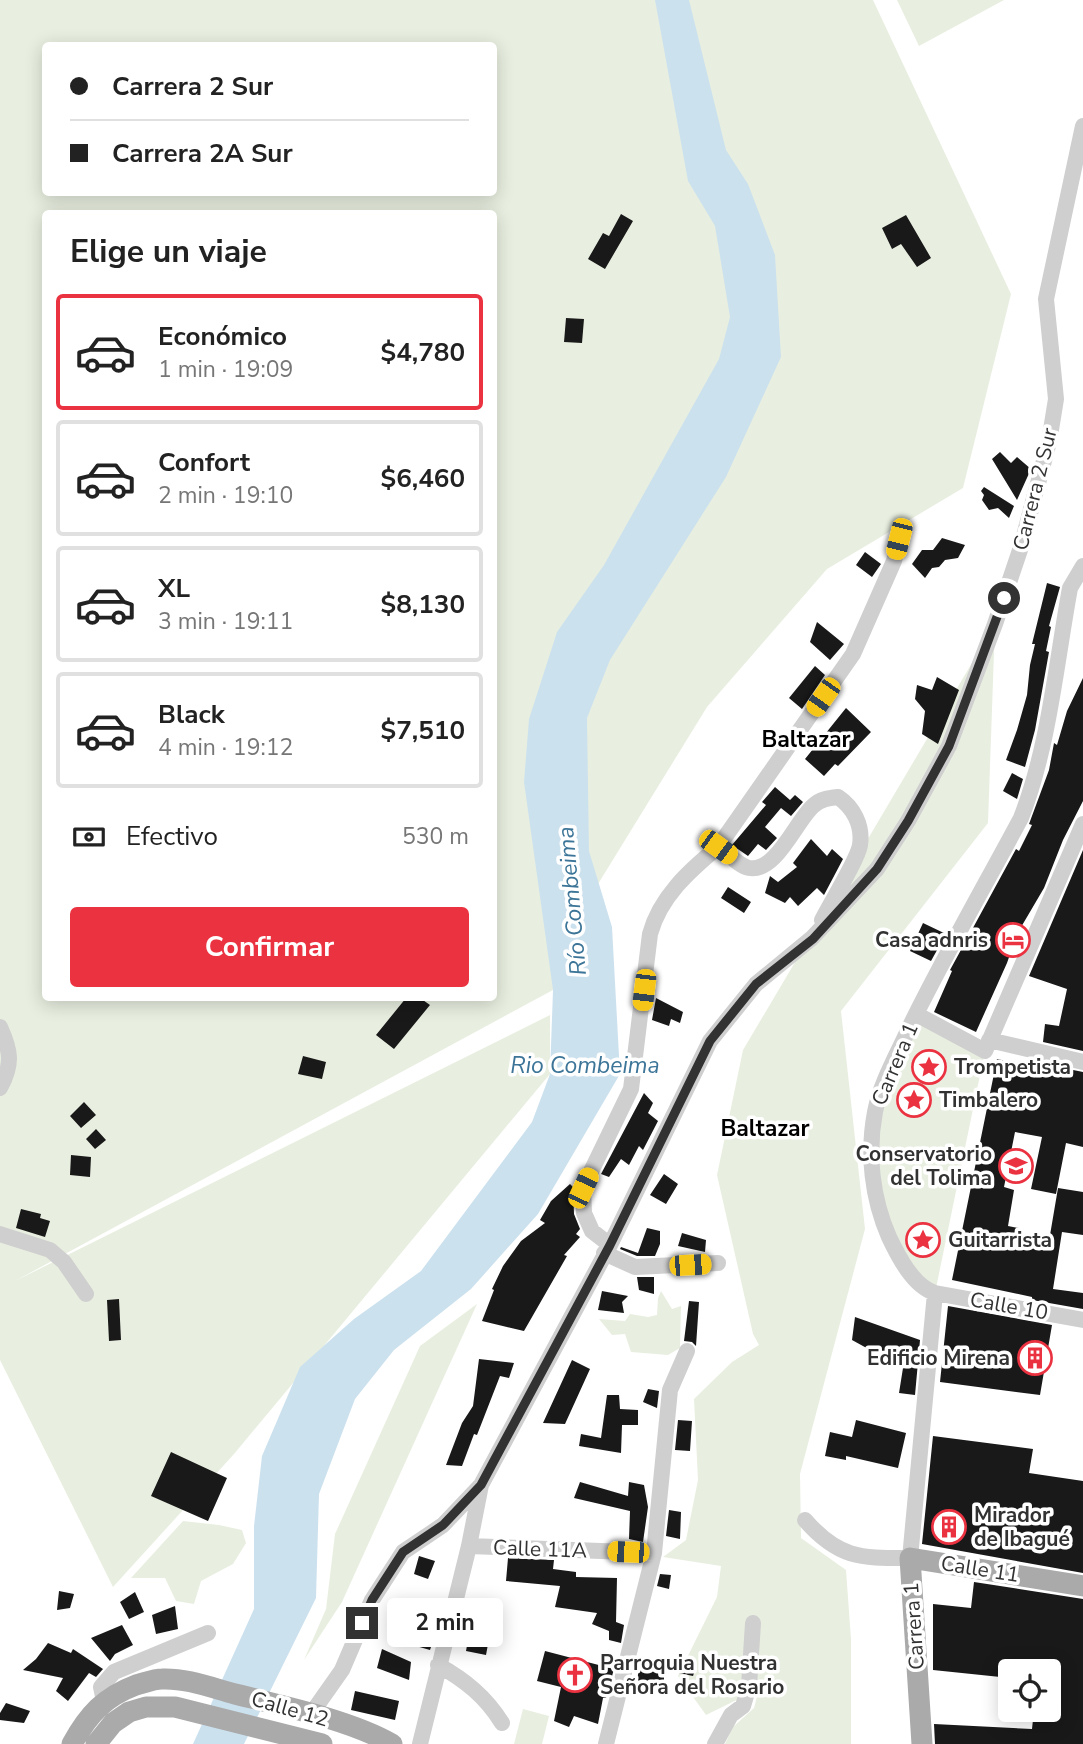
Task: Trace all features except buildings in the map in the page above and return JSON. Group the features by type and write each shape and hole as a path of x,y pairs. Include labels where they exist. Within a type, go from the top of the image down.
{"main road":[{"name":"Calle 11","path":"910,1558 1083,1586"},
{"name":"Carrera 1","path":"910,1558 922,1744"},
{"name":"Calle 12","path":"104,1701 122,1690 161,1679 185,1681 307,1713 380,1737 392,1744"},
{"path":"72,1744 87,1718 104,1701"},
{"name":"Calle 12","path":"96,1744 113,1723 130,1712 146,1707 175,1707 322,1744"}],"street":[{"name":"Carrera 2 Sur","path":"420,1744 469,1546 481,1485 607,1249 710,1041 756,984 813,939 877,869 908,821 949,746 1017,560 1049,442 1056,399 1046,299 1083,126"},
{"path":"718,1263 635,1267 607,1249 592,1231 584,1213 583,1188 631,1089 654,918 688,871 718,847 853,654 894,561 904,530"},
{"name":"Carrera 1","path":"910,1558 935,1293 925,1289 893,1246 880,1211 872,1177 872,1130 879,1096 916,1014 1021,818 1040,754 1070,588 1083,566"},
{"path":"718,847 748,868 760,867 773,859 812,806 825,799 838,797 849,804 859,826 860,846 813,939"},
{"path":"987,1046 1081,834"},
{"path":"916,1014 987,1046 1083,1062"},
{"path":"0,1027 9,1049 9,1071 0,1087"},
{"path":"0,1234 50,1250 64,1262 86,1294"},
{"name":"Calle 10","path":"935,1293 1083,1320"},
{"path":"606,1744 654,1553 670,1390 687,1351"},
{"path":"307,1713 342,1670 372,1600 403,1552 443,1525 481,1485"},
{"name":"Calle 11","path":"805,1520 821,1538 840,1550 862,1557 910,1558"},
{"name":"Calle 11A","path":"469,1546 654,1553"},
{"path":"715,1744 731,1715 743,1706 749,1686 753,1623"},
{"path":"104,1701 101,1687 114,1672 208,1633"},
{"path":"438,1665 465,1680 493,1708 502,1723"}],"green space":[{"path":"0,0 873,0 1011,294 963,488 827,569 707,707 598,884 553,990 15,1281 550,1015 550,1074 234,1454 113,1587 0,1360"},
{"path":"897,0 1004,0 919,46"},
{"path":"995,624 988,823 841,1011 865,1229 800,1474 801,1538 846,1570 851,1639 851,1744 725,1744 733,1727 754,1708 759,1689 706,1715 678,1676 717,1597 721,1566 663,1557 686,1540 698,1480 694,1399 732,1362 759,1345 753,1334 717,1175 743,1050"},
{"path":"916,1014 985,1051 935,1293 930,1291 883,1223 872,1130"},
{"path":"661,1291 672,1309 681,1306 680,1348 668,1355 631,1352 625,1334 612,1335 599,1319 625,1321 630,1314 648,1317 657,1315"},
{"path":"477,1304 342,1602 304,1660 326,1609 335,1534 420,1346"},
{"path":"183,1521 242,1530 246,1543 233,1564 201,1581 194,1604 176,1601 165,1578 131,1578"},
{"path":"523,1709 549,1716 542,1744 514,1744"}],"water":[{"name":"Rio Combeima","path":"655,0 689,0 726,150 748,184 775,255 781,357 726,477 610,660 587,718 589,851 612,927 620,1074 538,1214 471,1289 394,1350 355,1399 319,1494 316,1598 244,1744 193,1744 254,1609 254,1526 262,1456 300,1367 354,1319 421,1271 532,1122 550,1074 553,990 524,782 529,719 557,632 604,565 719,359 730,317 715,226 688,181"}],"place":[{"name":"Casa adnris","path":"1013,940"},
{"name":"Trompetista","path":"929,1067"},
{"name":"Timbalero","path":"914,1100"},
{"name":"Conservatorio del Tolima","path":"1016,1166"},
{"name":"Guitarrista","path":"923,1240"},
{"name":"Edificio Mirena","path":"1035,1358"},
{"name":"Mirador de Ibagué","path":"949,1527"},
{"name":"Parroquia Nuestra Señora del Rosario","path":"575,1675"}],"district":[{"name":"Baltazar","path":"806,739"},
{"name":"Baltazar","path":"765,1128"}],"route":[{"path":"362,1623 372,1600 403,1552 443,1525 481,1485 610,1245 710,1041 756,984 813,939 877,869 908,821 949,746 1004,598"}],"water label":[{"name":"Río Combeima","path":"572,901"}]}
